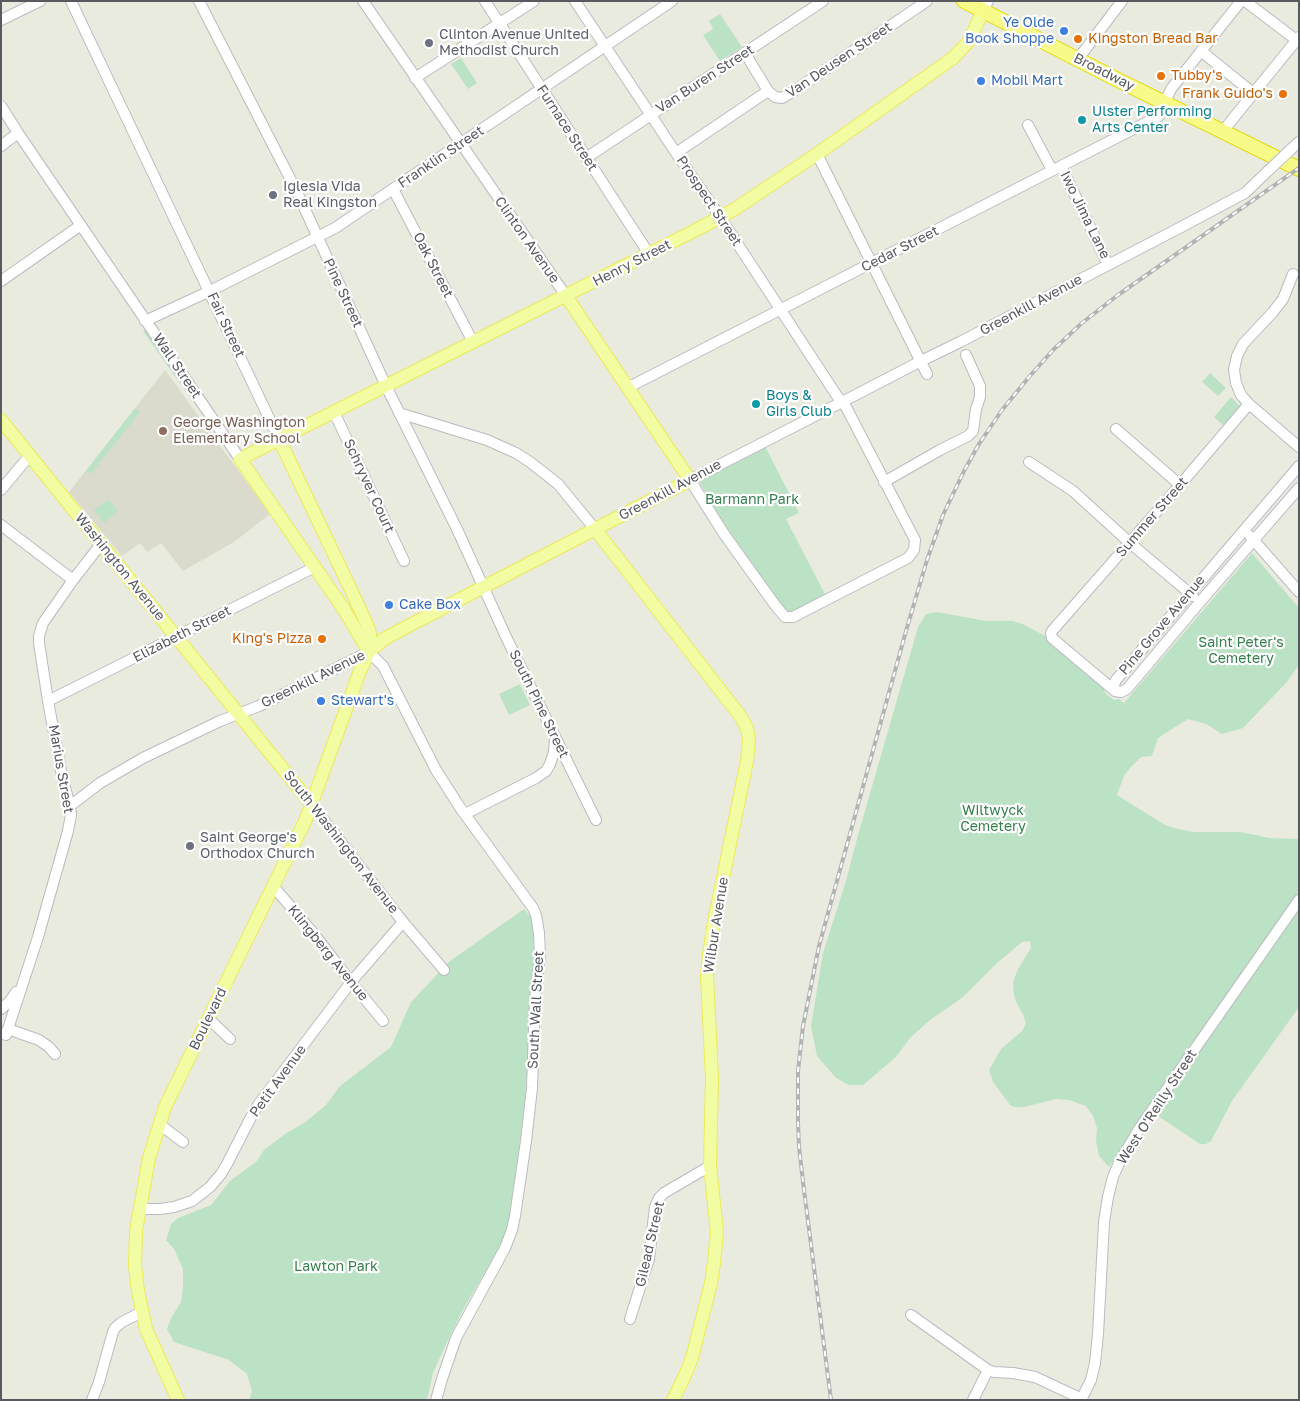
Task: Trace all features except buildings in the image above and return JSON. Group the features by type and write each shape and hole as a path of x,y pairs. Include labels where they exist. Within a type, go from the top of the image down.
{"highway":[{"name":"Broadway","path":"964,1 985,6 1078,59 1299,169"}],"main road":[{"name":"Henry Street","path":"240,459 735,209 953,58 969,41 985,6"},
{"name":"Clinton Avenue","path":"566,296 690,480"},
{"name":"Washington Avenue","path":"1,420 238,714"},
{"name":"Fair Street","path":"279,439 369,629 371,641 369,652"},
{"name":"Wall Street","path":"240,459 343,608 369,652"},
{"name":"Greenkill Avenue","path":"369,652 384,639 690,480"},
{"name":"Wilbur Avenue","path":"595,529 741,717 747,728 749,741 747,761 708,954 707,976 712,1079 710,1166 717,1232 714,1263 692,1358 672,1400"},
{"name":"Boulevard","path":"178,1400 146,1329 135,1266 136,1230 149,1158 165,1107 306,819 360,669 369,652"},
{"name":"South Washington Avenue","path":"238,714 312,805"}],"street":[{"path":"1,20 40,1"},
{"name":"Fair Street","path":"71,1 279,439"},
{"name":"Pine Street","path":"199,1 262,122 318,237 386,386 457,529 483,587"},
{"name":"Furnace Street","path":"485,1 649,254"},
{"path":"415,78 534,1"},
{"name":"Prospect Street","path":"575,1 851,415 916,543 914,550 908,558 793,617 785,617 730,542 690,480"},
{"name":"Franklin Street","path":"145,321 210,291 335,228 672,1"},
{"name":"Van Buren Street","path":"586,158 823,1"},
{"name":"Van Deusen Street","path":"676,153 768,91 776,97 782,98 791,93 927,1"},
{"path":"1078,59 1122,1"},
{"name":"Cedar Street","path":"628,388 1158,116 1171,89 1241,1"},
{"path":"1223,131 1298,40 1245,1"},
{"name":"Clinton Avenue","path":"365,2 415,78 566,296"},
{"path":"1201,51 1253,93"},
{"path":"745,53 768,91"},
{"name":"Wall Street","path":"1,106 240,459"},
{"name":"Iwo Jima Lane","path":"1028,125 1057,168 1108,265"},
{"path":"1,146 18,133"},
{"name":"Greenkill Avenue","path":"690,480 1245,193 1299,142"},
{"path":"817,154 927,374"},
{"name":"Oak Street","path":"393,189 472,342"},
{"path":"1,281 81,225"},
{"path":"1293,274 1283,299 1243,344 1237,356 1234,370 1241,395 1299,447"},
{"path":"884,482 968,436 973,431 980,397 980,386 966,355"},
{"name":"Summer Street","path":"1115,691 1052,638 1051,633 1249,404"},
{"name":"Schryver Court","path":"334,412 404,561"},
{"path":"400,413 487,440 516,453 558,484 595,529"},
{"path":"1116,429 1180,485"},
{"path":"1,490 30,455"},
{"path":"1029,462 1073,491 1130,543 1200,602"},
{"name":"Pine Grove Avenue","path":"1299,466 1116,680 1114,685 1115,691 1121,692 1127,688 1299,488"},
{"path":"1,525 73,580"},
{"path":"1244,529 1299,592"},
{"name":"Marius Street","path":"5,1032 38,937 71,815 48,701 39,636 43,623 101,544"},
{"name":"Elizabeth Street","path":"48,701 315,567"},
{"name":"South Pine Street","path":"483,587 596,820"},
{"name":"Greenkill Avenue","path":"70,806 100,783 143,758 259,706 369,652"},
{"name":"South Wall Street","path":"369,652 383,666 436,770 465,814 533,908 540,933 540,956 535,1000 532,1088 512,1230 499,1260 456,1338 436,1400"},
{"path":"465,814 546,771 554,752 555,736"},
{"name":"South Washington Avenue","path":"312,805 403,922 444,970"},
{"name":"Klingberg Avenue","path":"273,886 384,1021"},
{"name":"West O'Reilly Street","path":"1081,1399 1091,1380 1095,1363 1104,1222 1113,1177 1124,1154 1140,1129 1299,900"},
{"name":"Petit Avenue","path":"139,1208 160,1209 174,1207 192,1201 210,1187 228,1164 258,1105 351,982 403,922"},
{"path":"1,1009 10,1001 24,978"},
{"path":"208,1018 230,1039"},
{"path":"5,1032 39,1040 56,1054"},
{"path":"159,1124 183,1142"},
{"name":"Gilead Street","path":"630,1319 648,1259 659,1198 664,1193 710,1166"},
{"path":"92,1400 115,1328 122,1322 142,1312"},
{"path":"911,1315 988,1370 1035,1378 1081,1399"},
{"path":"973,1400 988,1370"}],"shaded area":[{"name":"George Washington Elementary School","path":"165,370 270,514 234,542 183,571 161,543 147,552 140,543 122,556 69,492"}],"green space":[{"path":"720,14 742,47 720,61 703,35 713,29 709,21"},
{"path":"461,58 477,83 468,89 451,64"},
{"path":"149,328 170,362 181,385 143,331"},
{"path":"1210,373 1226,388 1218,396 1202,382"},
{"path":"1231,397 1240,406 1223,425 1214,417"},
{"path":"135,408 140,412 91,474 86,471"},
{"name":"Barmann Park","path":"765,446 799,513 786,519 826,596 795,612 785,611 782,608 713,507 699,481"},
{"path":"109,499 118,511 104,523 94,510"},
{"name":"Wiltwyck Cemetery","path":"1252,553 1299,608 1299,665 1286,683 1243,728 1222,734 1206,724 1188,719 1158,738 1152,756 1141,757 1130,768 1124,776 1117,795 1165,825 1178,829 1193,832 1241,832 1269,838 1299,839 1299,892 1109,1167 1099,1156 1096,1141 1097,1128 1093,1116 1086,1106 1069,1100 1056,1099 1024,1107 1014,1107 1010,1105 993,1082 989,1070 1001,1049 1022,1031 1026,1023 1014,995 1013,982 1018,969 1031,948 1030,941 1022,942 997,963 963,997 930,1020 910,1038 896,1057 863,1085 849,1085 836,1078 817,1056 811,1026 823,953 846,881 918,627 926,614 937,612 986,621 1013,621 1025,625 1047,637 1105,687 1105,693 1114,700 1119,699 1124,703"},
{"path":"520,684 530,705 509,715 499,694"},
{"path":"1299,907 1299,1007 1232,1101 1211,1141 1206,1144 1200,1144 1155,1114"},
{"name":"Lawton Park","path":"524,909 531,917 534,959 524,1111 509,1221 495,1255 449,1338 433,1373 427,1400 249,1400 252,1391 247,1374 229,1360 174,1342 167,1329 171,1318 181,1302 183,1286 183,1269 174,1249 166,1240 171,1224 178,1218 211,1205 230,1181 257,1161 264,1150 285,1134 304,1123 326,1105 340,1086 391,1047 411,1002 450,961"}],"railway":[{"path":"831,1400 799,1147 798,1071 803,1026 819,946 906,631 927,560 943,515 979,444 1002,410 1053,350 1082,323 1118,295 1299,168"}],"place":[{"name":"Ye Olde Book Shoppe","path":"1064,31"},
{"name":"Kingston Bread Bar","path":"1078,39"},
{"name":"Clinton Avenue United Methodist Church","path":"429,43"},
{"name":"Tubby's","path":"1161,76"},
{"name":"Mobil Mart","path":"981,81"},
{"name":"Frank Guido's","path":"1283,94"},
{"name":"Ulster Performing Arts Center","path":"1082,120"},
{"name":"Iglesia Vida Real Kingston","path":"273,195"},
{"name":"Boys & Girls Club","path":"756,404"},
{"name":"George Washington Elementary School","path":"163,431"},
{"name":"Cake Box","path":"389,605"},
{"name":"King's Pizza","path":"322,639"},
{"name":"Stewart's","path":"321,701"},
{"name":"Saint George's Orthodox Church","path":"190,846"}],"park label":[{"name":"Saint Peter's Cemetery","path":"1241,652"}]}
